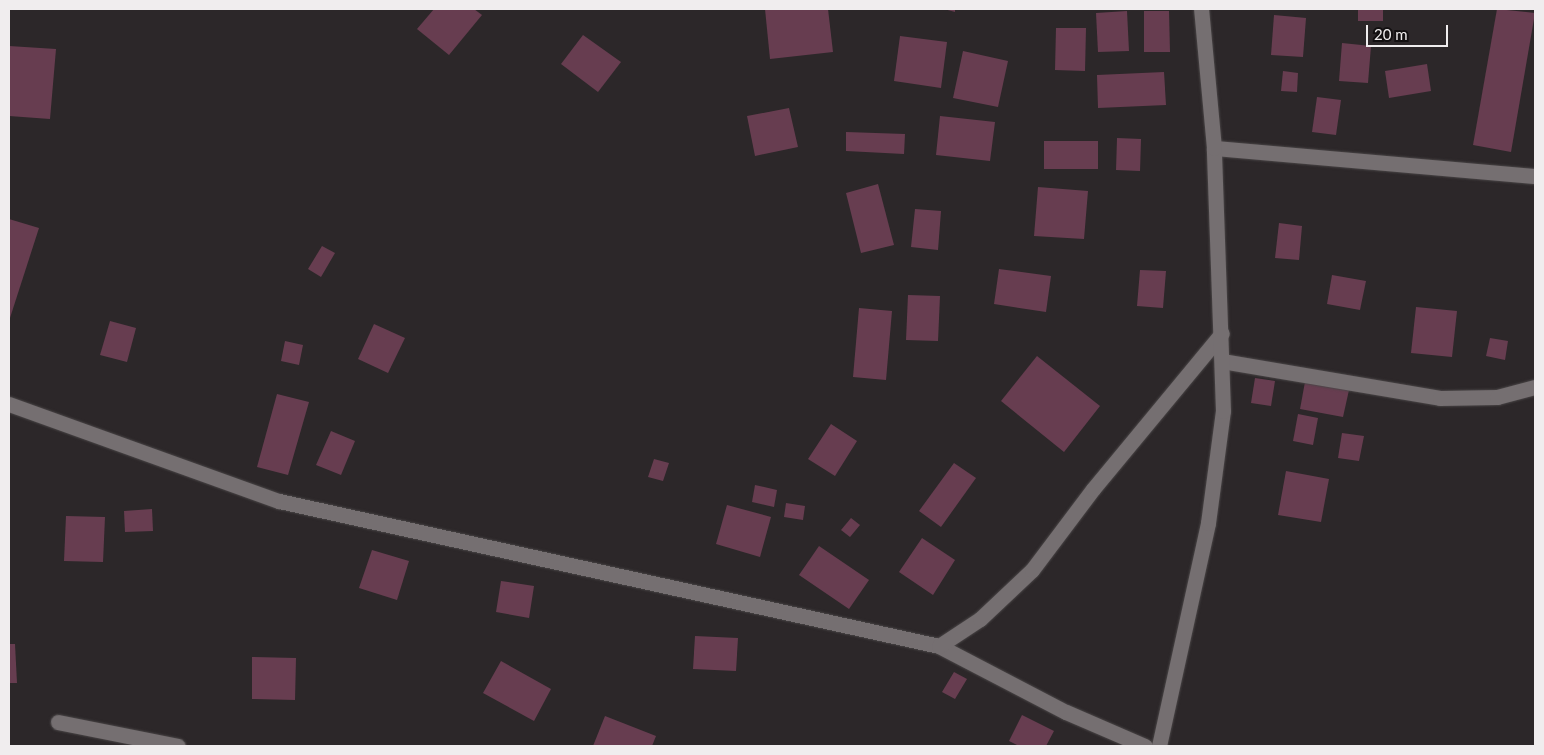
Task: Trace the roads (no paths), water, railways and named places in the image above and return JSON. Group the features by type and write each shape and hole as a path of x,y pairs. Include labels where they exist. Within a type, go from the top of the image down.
{"street":[{"path":"1159,746 1208,523 1223,411 1222,333 1214,148 1200,9"},
{"path":"1214,148 1535,176"},
{"path":"939,646 980,619 1032,570 1093,489 1222,333"},
{"path":"1222,361 1440,398 1497,397 1535,387"},
{"path":"9,404 279,500 939,646 1066,712 1145,746"},
{"path":"58,722 178,746"}]}
